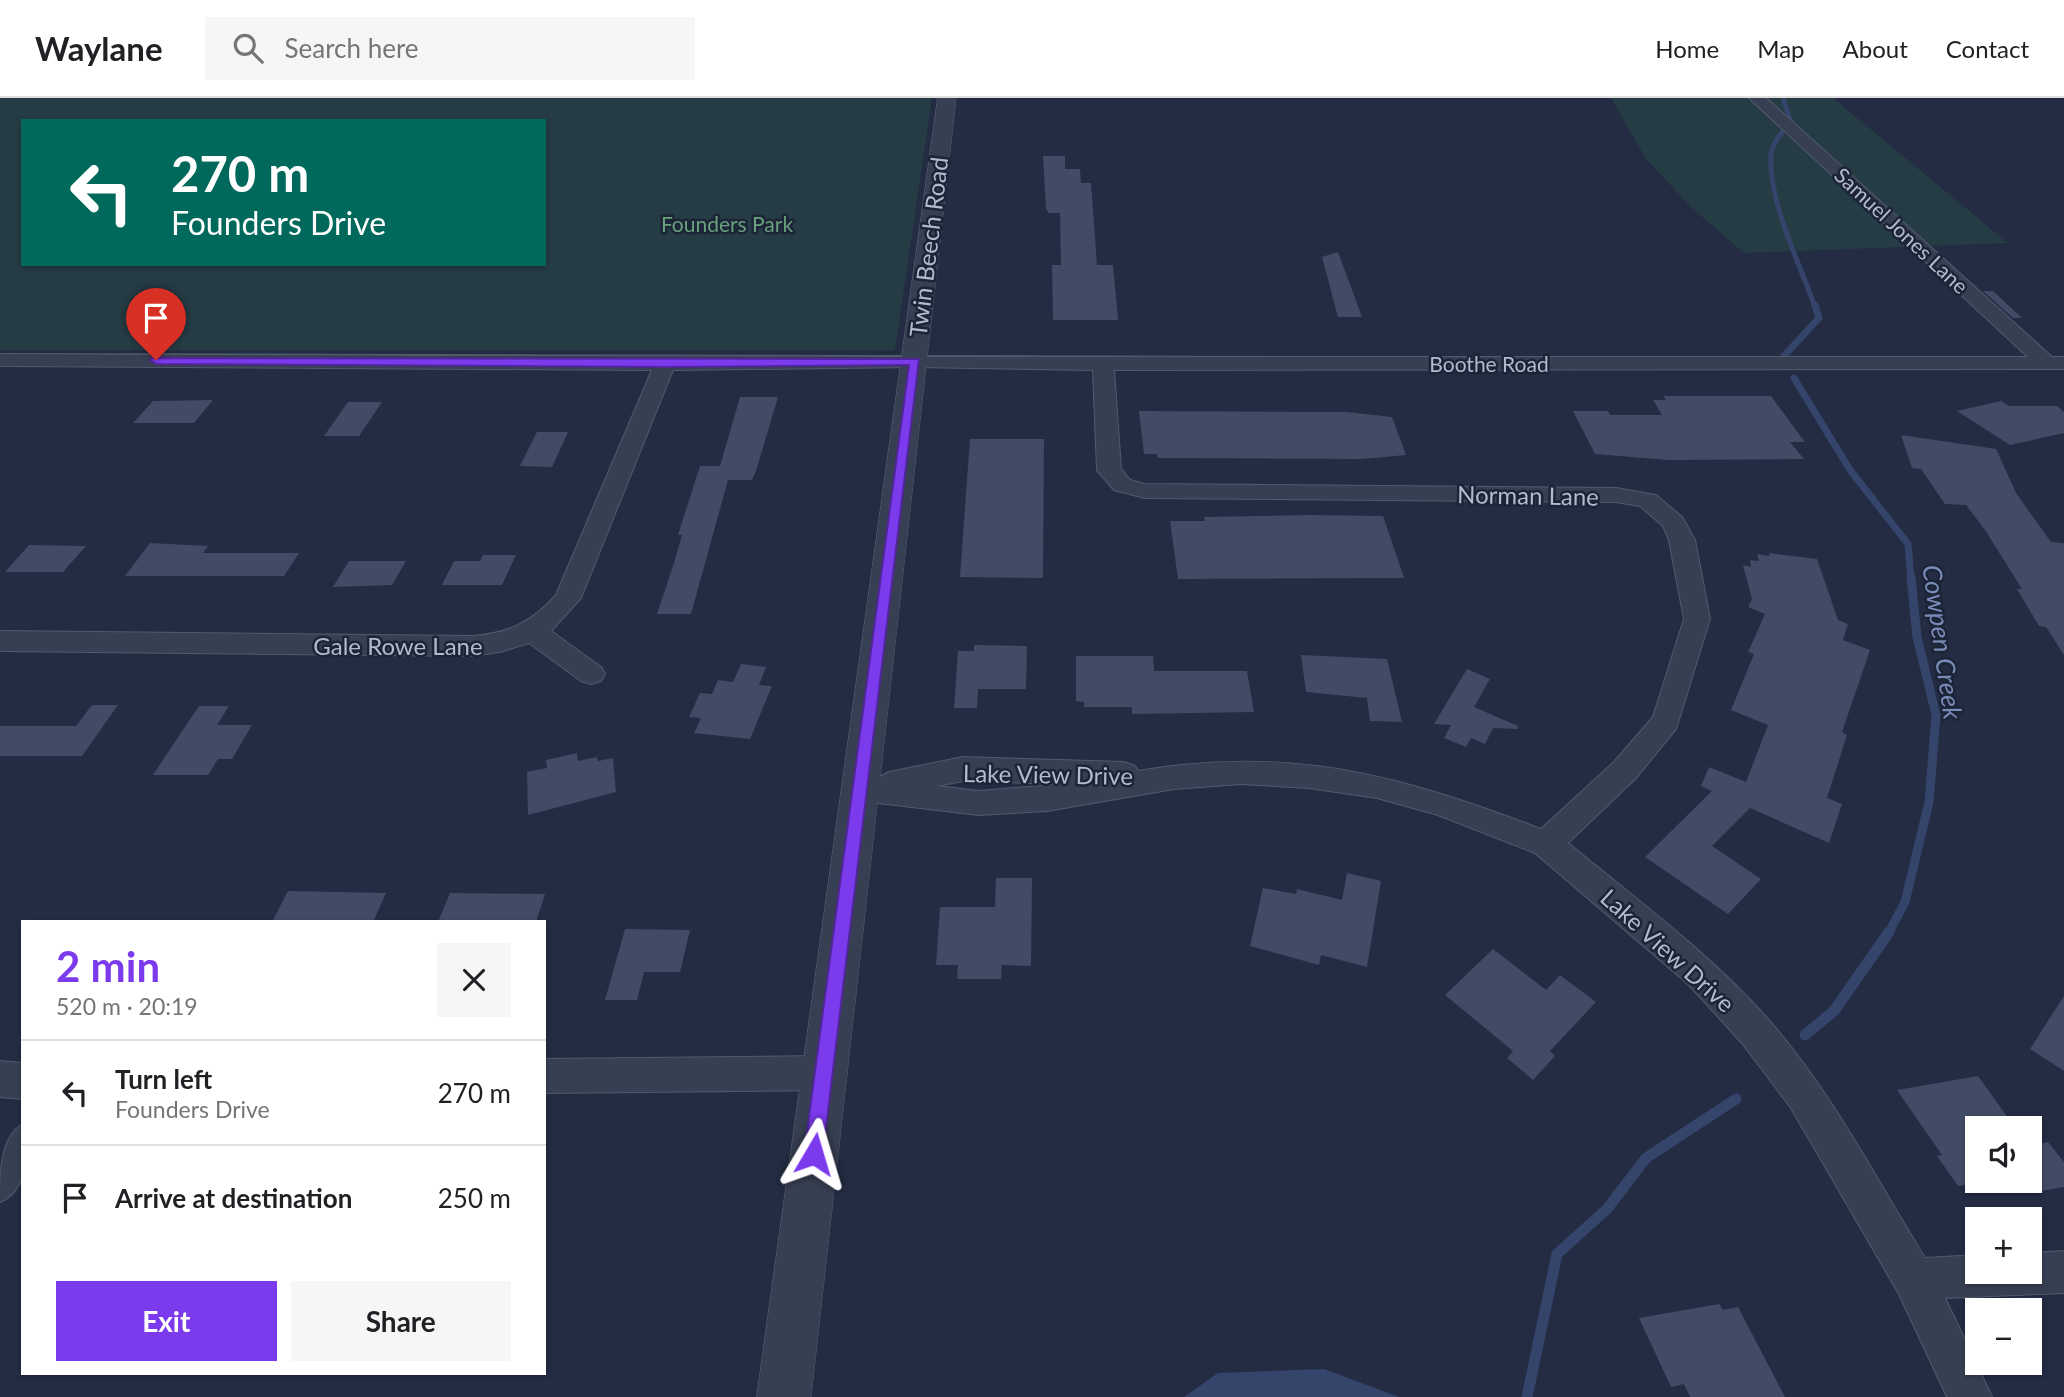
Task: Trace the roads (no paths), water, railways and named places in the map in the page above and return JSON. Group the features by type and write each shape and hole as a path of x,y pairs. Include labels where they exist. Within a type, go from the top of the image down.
{"street":[{"name":"Twin Beech Road","path":"784,1397 947,98"},
{"name":"Samuel Jones Lane","path":"1757,98 2055,363"},
{"name":"Boothe Road","path":"0,360 665,364 915,361 1103,364 2055,363"},
{"name":"Gale Rowe Lane","path":"0,640 471,646 498,645 533,632 555,616 568,598 665,364"},
{"name":"Norman Lane","path":"1103,364 1109,470 1122,485 1146,491 1616,495 1647,500 1663,511 1673,522 1682,540 1697,619 1665,721 1625,770 1546,844"},
{"path":"533,632 591,674"},
{"name":"Lake View Drive","path":"861,789 979,803 1047,799 1174,777 1241,772 1309,776 1377,786 1445,806 1546,844 1700,973 1755,1031 1804,1095 1914,1279 1970,1397"},
{"path":"546,1076 825,1073"},
{"path":"0,1079 21,1081"},
{"path":"0,1182 21,1146"},
{"path":"1914,1279 2064,1272"}],"water":[{"path":"1324,1369 1399,1397 1184,1397 1218,1373"}],"waterway":[{"name":"Cowpen Creek","path":"1783,98 1791,123"},
{"name":"Cowpen Creek","path":"1783,131 1772,148 1771,173 1774,192 1786,232 1815,307"},
{"name":"Cowpen Creek","path":"1783,357 1819,318 1815,305"},
{"name":"Cowpen Creek","path":"1794,378 1850,470 1908,544 1911,579"},
{"name":"Cowpen Creek","path":"1888,934 1905,902 1929,802 1936,715 1917,637 1911,577"},
{"name":"Cowpen Creek","path":"1805,1035 1834,1011 1889,932"},
{"name":"Cowpen Creek","path":"1527,1397 1557,1254 1607,1209 1646,1158 1736,1099"}],"park label":[{"name":"Founders Park","path":"727,223"}]}
